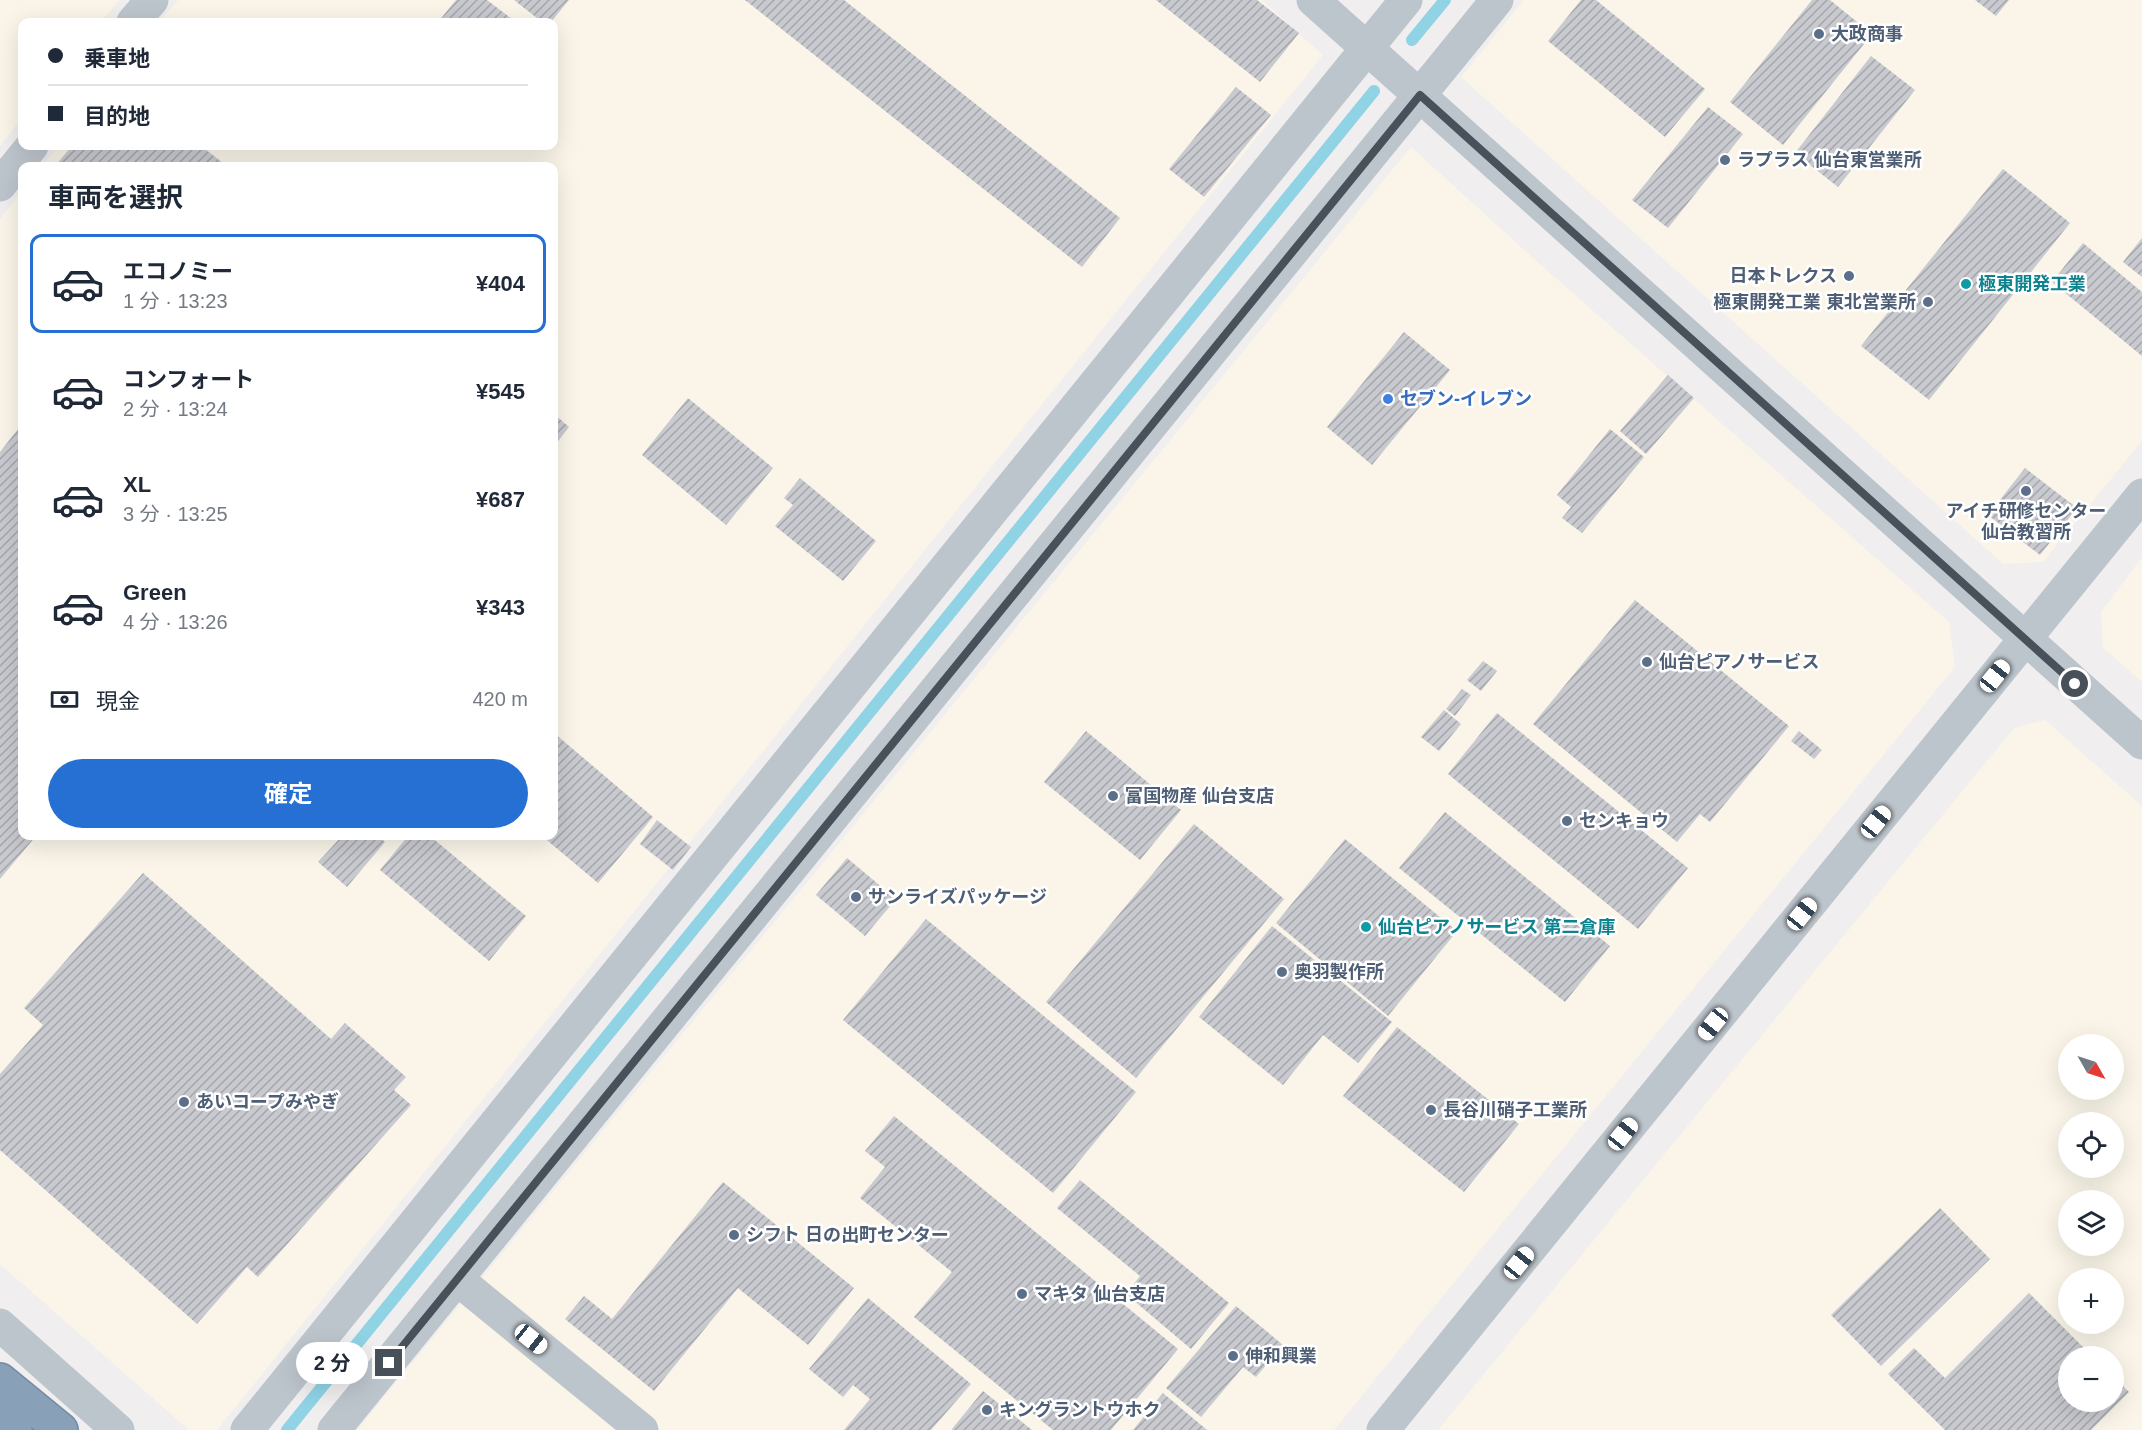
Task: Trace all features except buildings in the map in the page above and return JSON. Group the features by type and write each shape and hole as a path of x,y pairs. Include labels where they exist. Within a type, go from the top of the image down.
{"highway":[{"path":"0,1380 61,1430"},
{"path":"0,1414 15,1430"}],"street":[{"path":"137,18 152,0"},
{"path":"1313,0 2142,743"},
{"path":"247,1430 1406,0"},
{"path":"334,1430 1497,0"},
{"path":"19,162 29,150"},
{"path":"0,185 18,163"},
{"path":"1383,1430 2142,495"},
{"path":"457,1279 642,1430"},
{"path":"0,1325 118,1430"}],"shaded area":[{"path":"0,0 120,0 104,18 18,18 18,123 0,146"},
{"path":"178,0 1262,0 1323,55 217,1430 189,1430 0,1264 0,219 18,196 18,840 558,840 558,162 45,162 56,150 558,150 558,18 162,18"},
{"path":"1524,0 2142,0 2142,441 2043,562 2003,564 1461,77"},
{"path":"1411,147 1543,267 1949,622 1955,667 1334,1430 357,1430"},
{"path":"2142,557 2142,682 2103,648 2101,612"},
{"path":"2045,720 2142,806 2142,1430 1438,1430 2014,728"}],"waterway":[{"path":"1412,40 1445,0"},
{"path":"287,1430 1374,91"}],"place":[{"name":"大政商事","path":"1819,34"},
{"name":"ラプラス 仙台東営業所","path":"1725,160"},
{"name":"日本トレクス","path":"1849,276"},
{"name":"極東開発工業","path":"1966,284"},
{"name":"極東開発工業 東北営業所","path":"1928,302"},
{"name":"セブン-イレブン","path":"1388,399"},
{"name":"アイチ研修センター 仙台教習所","path":"2026,491"},
{"name":"仙台ピアノサービス","path":"1647,662"},
{"name":"富国物産 仙台支店","path":"1113,796"},
{"name":"センキョウ","path":"1567,821"},
{"name":"サンライズパッケージ","path":"856,897"},
{"name":"仙台ピアノサービス 第二倉庫","path":"1366,927"},
{"name":"奥羽製作所","path":"1282,972"},
{"name":"あいコープみやぎ","path":"184,1102"},
{"name":"長谷川硝子工業所","path":"1431,1110"},
{"name":"シフト 日の出町センター","path":"734,1235"},
{"name":"マキタ 仙台支店","path":"1022,1294"},
{"name":"伸和興業","path":"1233,1356"},
{"name":"キングラントウホク","path":"987,1410"}],"route":[{"path":"389,1363 1420,95 2075,684"}]}
